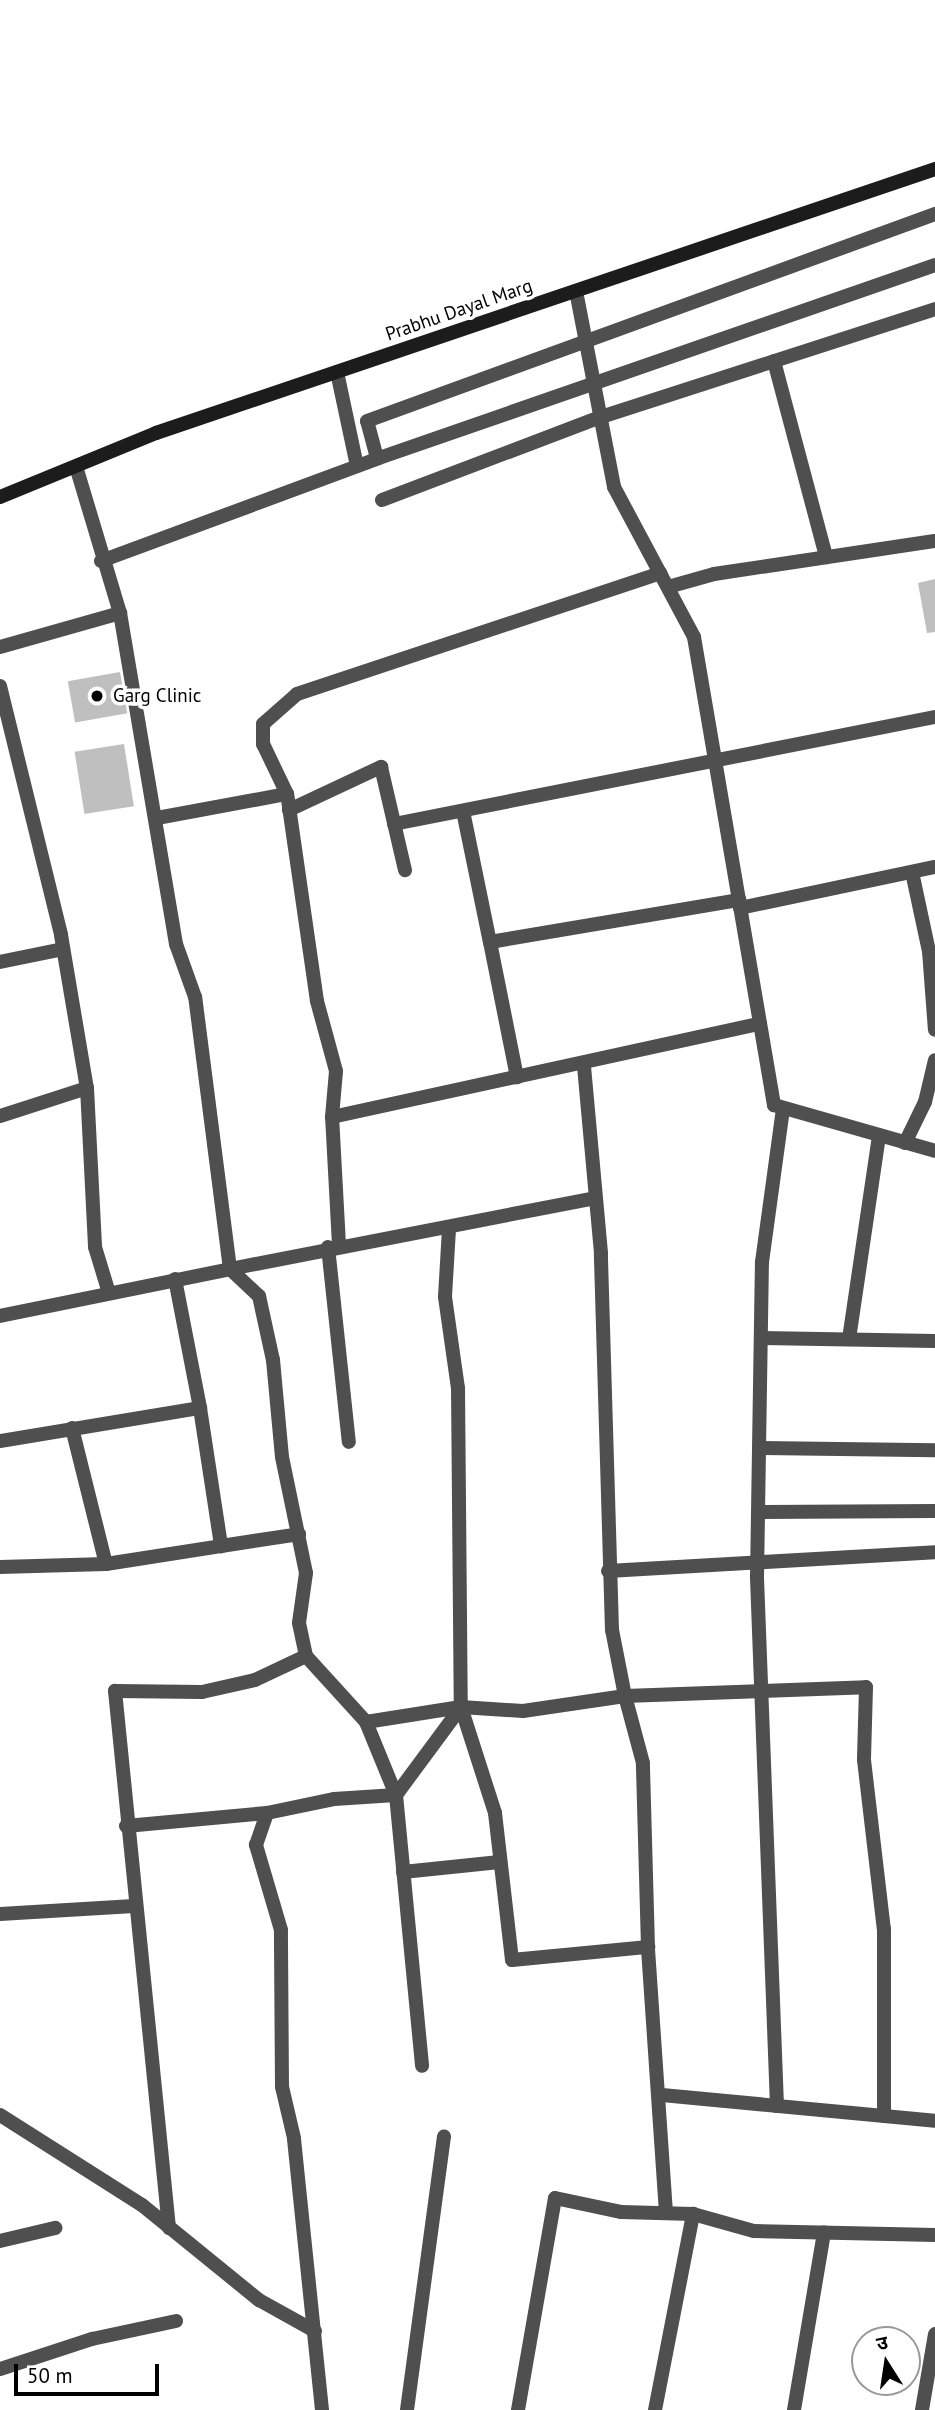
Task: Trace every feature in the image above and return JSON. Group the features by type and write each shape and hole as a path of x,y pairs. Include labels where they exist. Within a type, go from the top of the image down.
{"street":[{"name":"Prabhu Dayal Marg","path":"0,497 76,466 337,372 935,169"},
{"path":"377,458 368,421 585,338 935,214"},
{"path":"101,561 377,458 935,265"},
{"path":"576,290 614,487 694,636 774,1105 935,1151"},
{"path":"382,500 601,417 935,309"},
{"path":"774,361 825,557"},
{"path":"337,372 357,466"},
{"path":"76,466 101,561 120,613 157,818 176,944 195,997 230,1269 259,1296 272,1360 282,1458 306,1573 299,1623 306,1656 366,1722 396,1795 422,2066"},
{"path":"668,587 715,574 935,541"},
{"path":"349,1442 333,1246 332,1117 336,1071 317,1001 287,794 260,734 268,718 297,694 660,573"},
{"path":"0,647 120,613"},
{"path":"0,686 63,949 87,1088 95,1247 108,1293"},
{"path":"394,824 935,717"},
{"path":"289,810 381,766 405,870"},
{"path":"157,818 287,794"},
{"path":"463,811 517,1077"},
{"path":"490,942 739,904 935,867"},
{"path":"912,872 929,951 935,1030"},
{"path":"0,962 63,949"},
{"path":"332,1117 517,1077 584,1066 760,1024"},
{"path":"905,1143 925,1102 935,1060"},
{"path":"584,1066 596,1198 612,1630 625,1696 643,1763 648,1947 662,2095 666,2213"},
{"path":"0,1116 87,1088"},
{"path":"777,2106 757,1559 761,1448 762,1262 783,1108"},
{"path":"849,1339 879,1135"},
{"path":"0,1316 333,1246 449,1229 596,1198"},
{"path":"449,1229 445,1297 458,1388 461,1707 495,1813 512,1960 648,1947"},
{"path":"175,1279 200,1408 221,1546"},
{"path":"761,1338 935,1340"},
{"path":"0,1441 200,1408"},
{"path":"72,1428 106,1564"},
{"path":"761,1448 935,1450"},
{"path":"759,1512 935,1511"},
{"path":"0,1567 106,1564 299,1534"},
{"path":"608,1571 757,1559 935,1552"},
{"path":"169,2228 163,2131 134,1906 115,1692 202,1692 255,1679 306,1656"},
{"path":"366,1722 461,1707 523,1711 625,1696 866,1687 864,1760 884,1929 884,2116"},
{"path":"126,1826 267,1813 334,1799 396,1795 461,1707"},
{"path":"267,1813 257,1845 281,1930 282,2087 294,2138 322,2410"},
{"path":"403,1872 499,1862"},
{"path":"0,1914 134,1906"},
{"path":"662,2095 935,2121"},
{"path":"0,2115 142,2204 259,2300 315,2331"},
{"path":"407,2410 444,2136"},
{"path":"518,2410 555,2198 621,2212 693,2214 754,2231 935,2235"},
{"path":"655,2410 693,2214"},
{"path":"0,2241 55,2228"},
{"path":"794,2410 824,2233"},
{"path":"0,2369 92,2339 176,2321"},
{"path":"922,2410 933,2360 935,2334"}],"building":[{"path":"935,579 935,632 927,633 918,583"},
{"path":"120,672 127,713 75,723 68,681"},
{"path":"124,744 134,806 84,814 75,752"}],"place":[{"name":"Garg Clinic","path":"97,696"}]}
